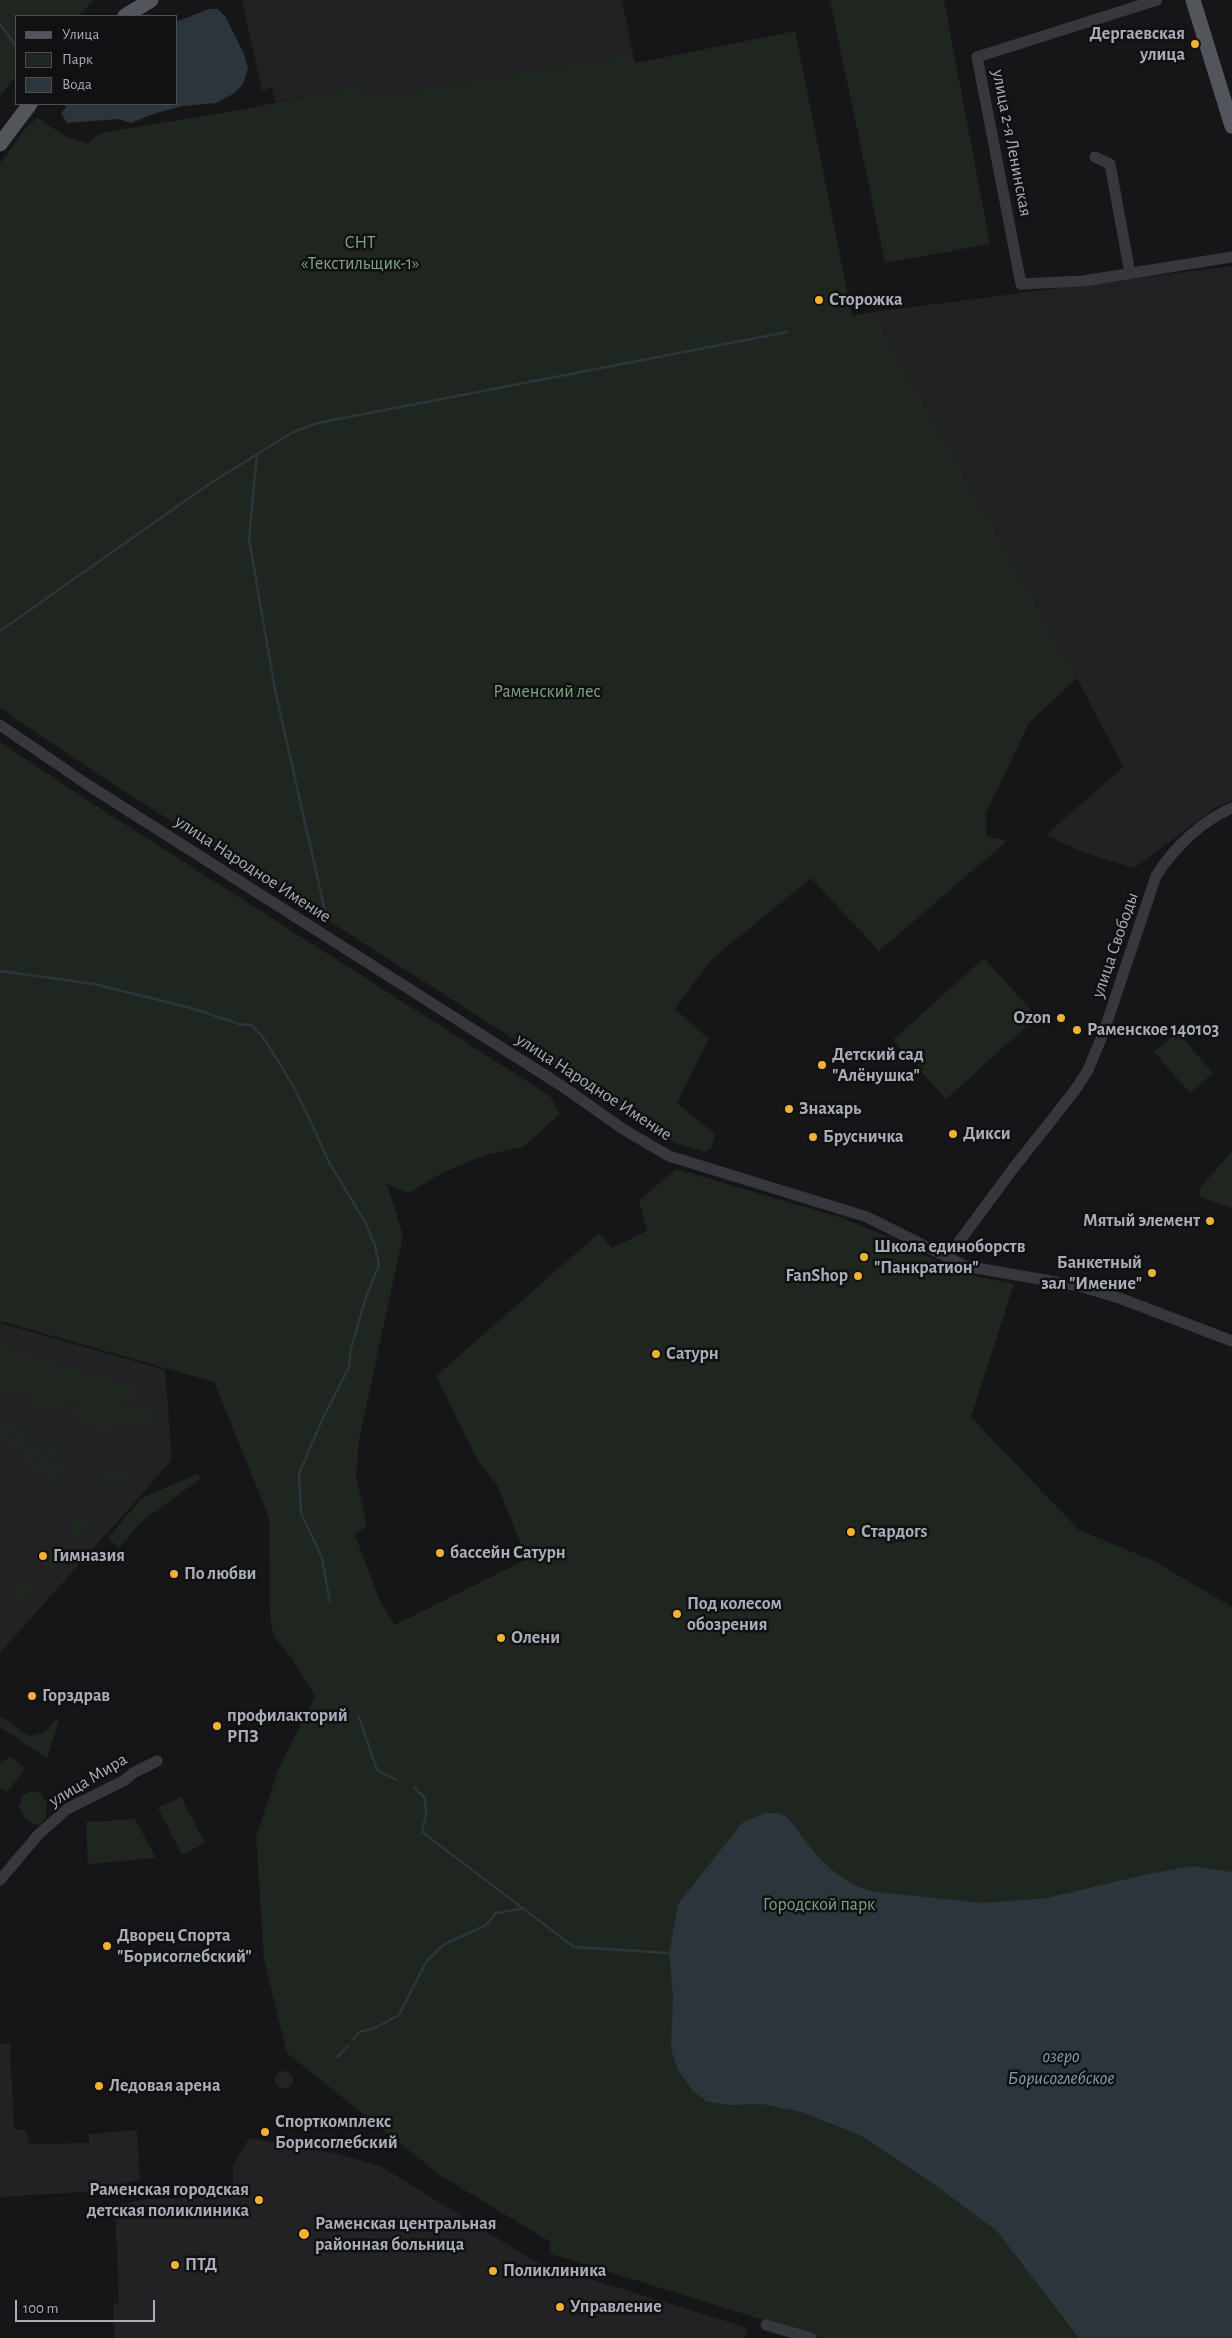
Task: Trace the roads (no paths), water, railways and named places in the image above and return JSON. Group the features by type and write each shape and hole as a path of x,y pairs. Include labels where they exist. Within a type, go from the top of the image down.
{"main road":[{"path":"127,15 151,0"},
{"path":"1193,0 1229,103 1232,126"},
{"path":"0,144 29,105"}],"street":[{"name":"улица 2-я Ленинская","path":"1157,0 977,57 1022,284 1075,282 1232,257"},
{"path":"1095,157 1110,164 1130,273"},
{"name":"улица Народное Имение","path":"0,725 91,787 562,1086 623,1129 669,1156 867,1217 966,1266 1001,1274 1079,1286 1131,1302 1232,1341"},
{"name":"улица Свободы","path":"947,1258 1012,1170 1076,1089 1088,1070 1103,1034 1156,876 1164,863 1181,844 1202,826 1232,808"},
{"name":"улица Мира","path":"0,1880 50,1823 67,1809 125,1780 133,1772 157,1761"},
{"path":"766,2324 810,2338"}],"water":[{"path":"209,9 218,9 225,16 244,54 248,69 243,84 233,94 216,103 183,106 153,114 131,123 119,119 67,123 61,113 68,105 178,105 178,21"},
{"name":"озеро Борисоглебское","path":"765,1813 777,1813 785,1816 828,1867 855,1885 876,1892 983,1903 1047,1898 1148,1874 1193,1866 1232,1872 1232,2338 1079,2338 997,2231 931,2182 862,2136 801,2112 762,2104 730,2105 707,2102 692,2090 678,2070 671,2049 673,1996 669,1953 678,1904 742,1823"}],"waterway":[{"path":"0,24 15,45"},
{"path":"0,631 209,484 293,432 318,423 787,332"},
{"path":"257,454 249,539 275,690 327,920"},
{"path":"0,971 94,984 191,1008 239,1024 251,1025 262,1036 282,1067 298,1095 330,1164 365,1222 375,1245 379,1265 366,1297 351,1348 349,1367 322,1420 299,1474 301,1513 322,1558 330,1602"},
{"path":"359,1717 377,1770 396,1780"},
{"path":"414,1788 425,1798 426,1815 422,1832 574,1947 669,1953"},
{"path":"353,2040 359,2032 375,2028 399,2015 426,1962 443,1945 486,1925 496,1913 521,1909"},
{"path":"337,2057 348,2046"}],"place":[{"name":"Дергаевская улица","path":"1195,44"},
{"name":"Сторожка","path":"819,300"},
{"name":"Ozon","path":"1061,1018"},
{"name":"Раменское 140103","path":"1077,1030"},
{"name":"Детский сад \"Алёнушка\"","path":"822,1065"},
{"name":"Знахарь","path":"789,1109"},
{"name":"Дикси","path":"953,1134"},
{"name":"Брусничка","path":"813,1137"},
{"name":"Мятый элемент","path":"1210,1221"},
{"name":"Школа единоборств \"Панкратион\"","path":"864,1257"},
{"name":"Банкетный зал \"Имение\"","path":"1152,1273"},
{"name":"FanShop","path":"858,1276"},
{"name":"Сатурн","path":"656,1354"},
{"name":"Стардогs","path":"851,1532"},
{"name":"бассейн Сатурн","path":"440,1553"},
{"name":"Гимназия","path":"43,1556"},
{"name":"По любви","path":"174,1574"},
{"name":"Под колесом обозрения","path":"677,1614"},
{"name":"Олени","path":"501,1638"},
{"name":"Горздрав","path":"32,1696"},
{"name":"профилакторий РПЗ","path":"217,1726"},
{"name":"Дворец Спорта \"Борисоглебский\"","path":"107,1946"},
{"name":"Ледовая арена","path":"99,2086"},
{"name":"Спорткомплекс Борисоглебский","path":"265,2132"},
{"name":"Раменская городская детская поликлиника","path":"259,2200"},
{"name":"Раменская центральная районная больница","path":"304,2234"},
{"name":"ПТД","path":"175,2265"},
{"name":"Поликлиника","path":"493,2271"},
{"name":"Управление","path":"560,2307"}],"park label":[{"name":"СНТ «Текстильщик-1»","path":"360,253"},
{"name":"Раменский лес","path":"547,692"},
{"name":"Городской парк","path":"819,1905"}]}
